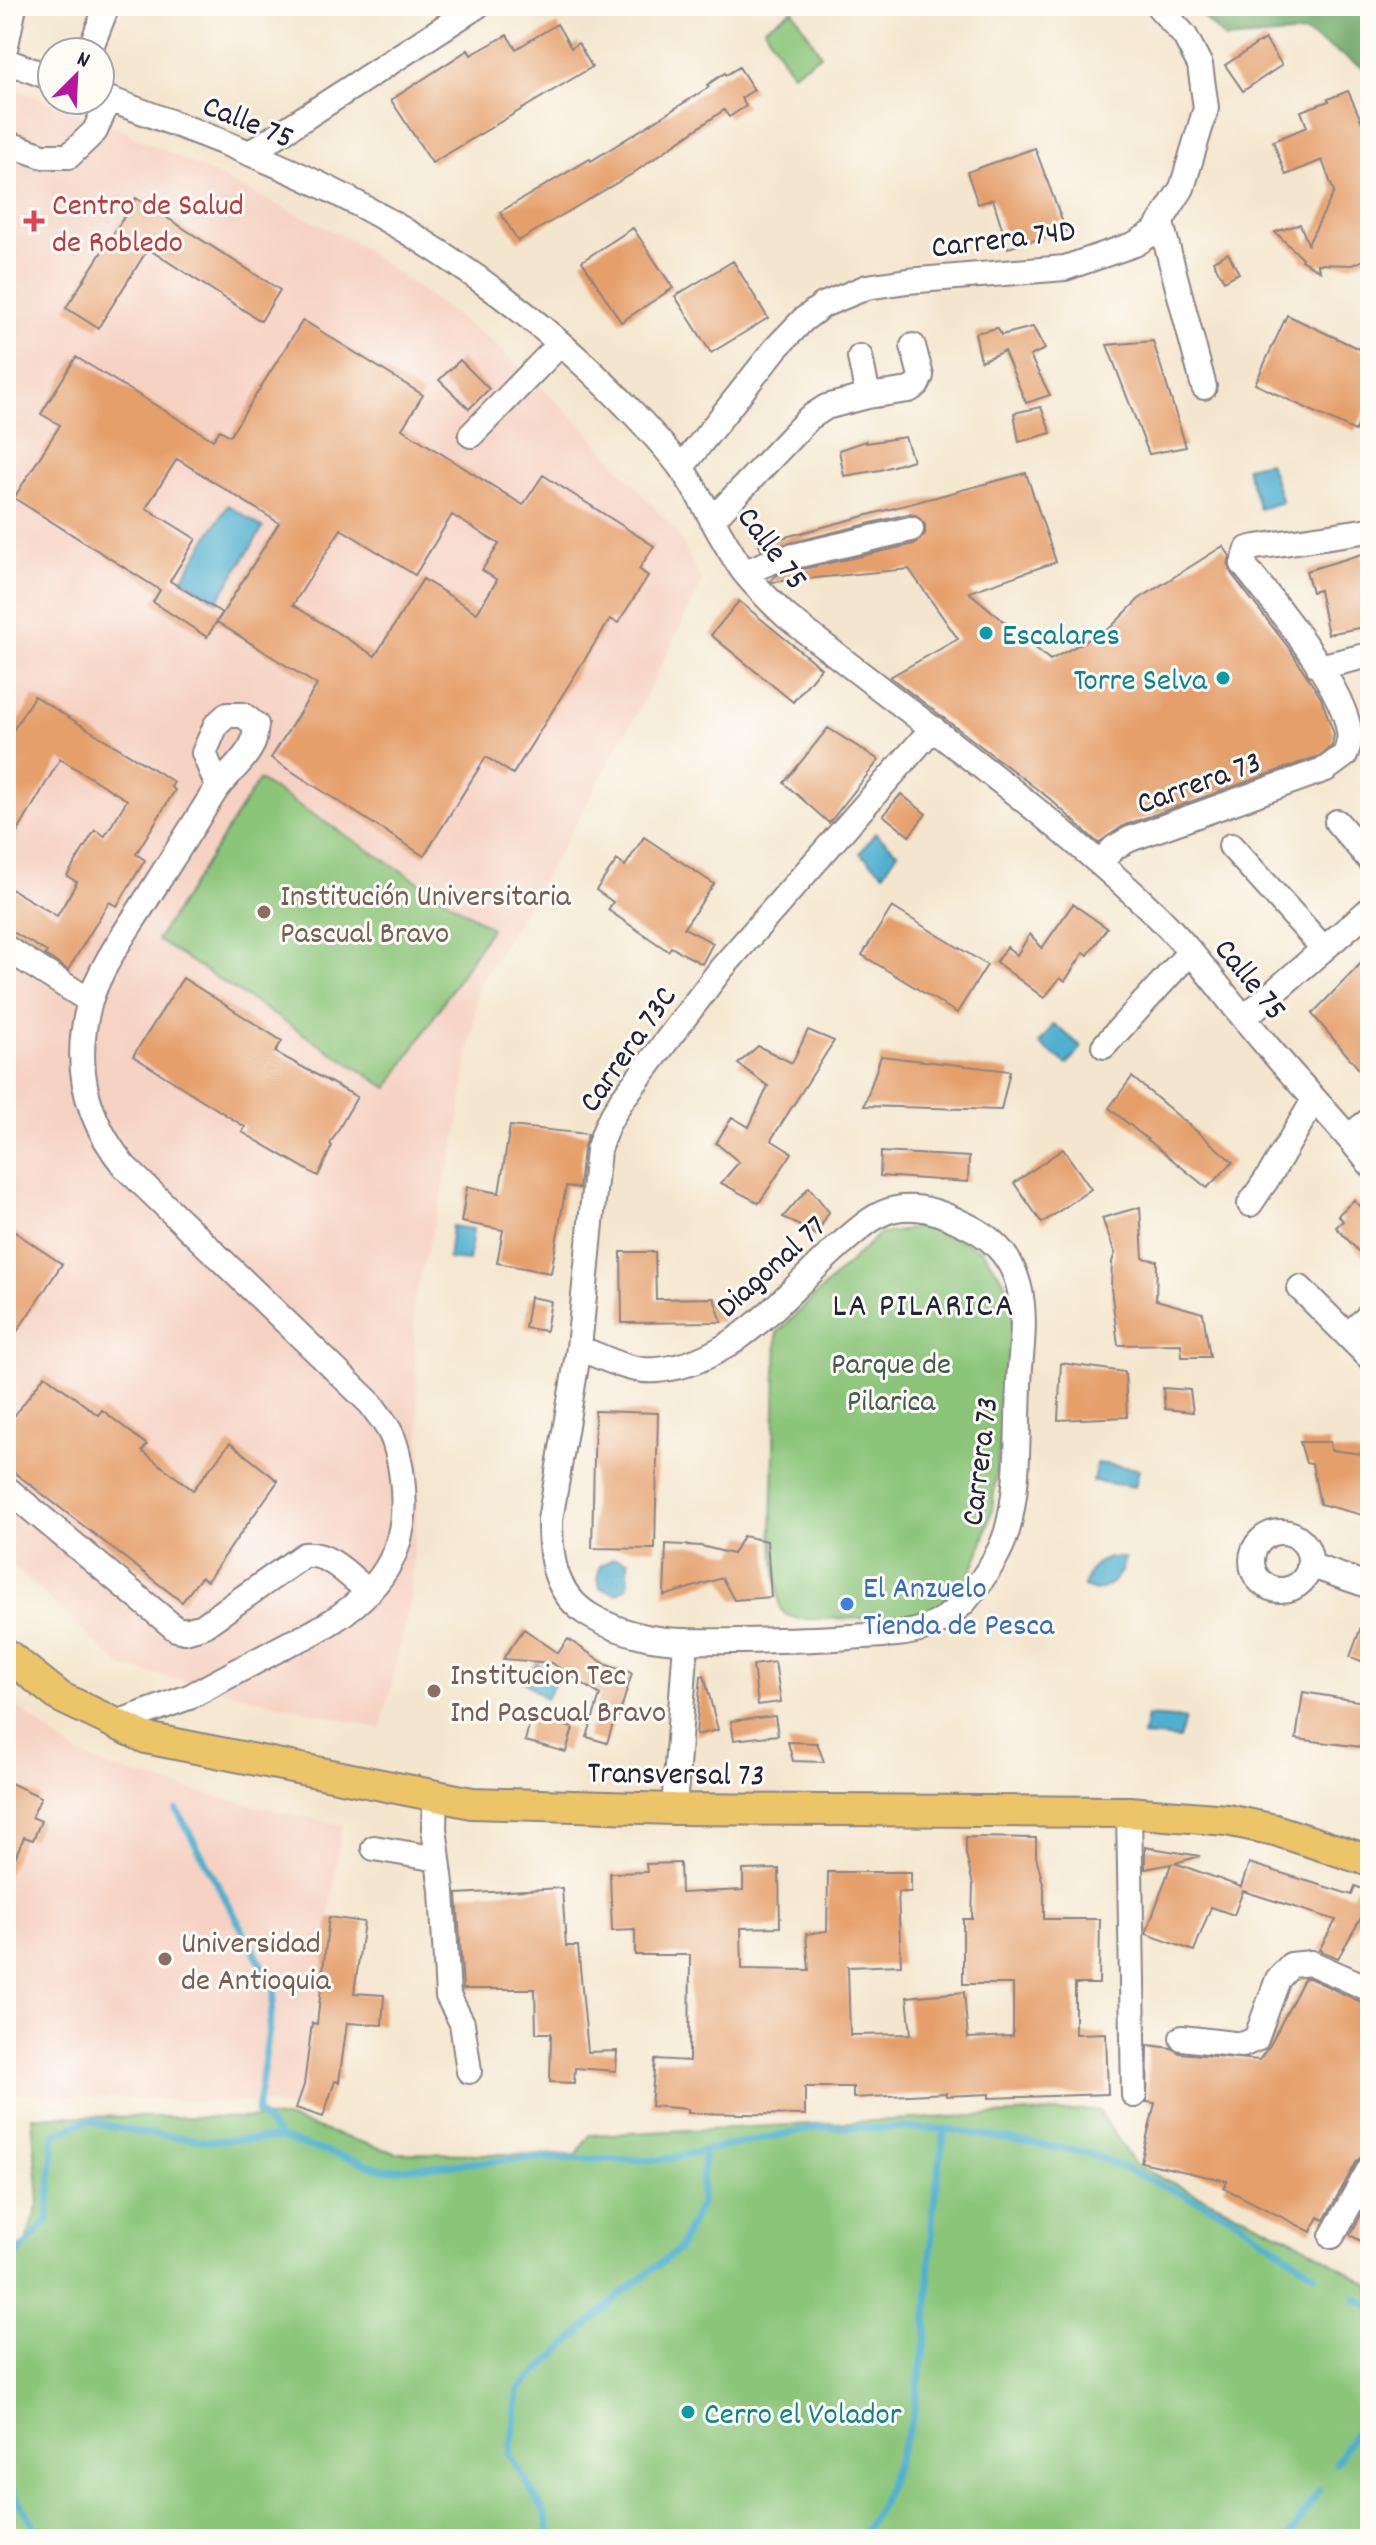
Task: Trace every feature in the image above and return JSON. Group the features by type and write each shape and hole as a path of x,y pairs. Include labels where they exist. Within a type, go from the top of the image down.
{"main road":[{"name":"Transversal 73","path":"6,1654 60,1697 146,1738 472,1803 674,1809 1129,1812 1227,1820 1275,1830 1370,1861"}],"street":[{"path":"6,45 14,6"},
{"path":"95,36 107,6"},
{"path":"250,153 477,6"},
{"name":"Carrera 74D","path":"681,468 776,348 803,320 823,305 867,287 1065,268 1135,244 1154,232 1182,188 1206,108 1200,65 1185,36 1158,6"},
{"path":"6,61 36,72"},
{"name":"Calle 75","path":"116,103 250,153 348,199 401,229 484,284 559,345 636,416 681,468 745,572 764,596 933,728 1099,863 1151,910 1370,1164"},
{"path":"6,143 43,156 69,156 95,131 99,116"},
{"path":"1161,223 1204,387"},
{"path":"471,435 559,345"},
{"path":"712,520 809,418 826,407 909,390 917,385 921,376 913,346"},
{"path":"860,357 868,396"},
{"path":"745,572 773,561 911,529"},
{"path":"1335,762 1349,739 1346,717 1319,667 1243,564 1248,549 1370,530"},
{"path":"1319,667 1370,655"},
{"name":"Carrera 73C","path":"590,1616 561,1587 553,1568 550,1520 579,1348 593,1181 598,1150 607,1125 621,1101 721,969 933,728"},
{"name":"Carrera 73","path":"1099,863 1115,847 1130,839 1370,747"},
{"path":"114,1724 189,1697 290,1643 306,1638 342,1614 369,1592 391,1564 403,1522 399,1459 390,1432 371,1404 125,1167 105,1143 91,1113 84,1081 82,1042 90,1001 103,971 218,787"},
{"path":"1337,822 1370,860"},
{"path":"1231,846 1323,948"},
{"path":"1245,1017 1370,909"},
{"path":"6,948 90,1001"},
{"path":"1104,1046 1190,952"},
{"path":"1250,1204 1314,1100"},
{"path":"1349,1136 1370,1120"},
{"name":"Diagonal 77","path":"579,1348 636,1369 657,1370 717,1351 756,1325 866,1223 892,1209 921,1208 938,1213 997,1243"},
{"name":"Carrera 73","path":"590,1616 647,1637 686,1641 817,1640 924,1629 951,1613 981,1579 1007,1532 1015,1472 1021,1288 1008,1258 997,1243"},
{"path":"1300,1288 1370,1358"},
{"path":"1347,1335 1370,1315"},
{"path":"6,1488 176,1629 185,1631 203,1626 304,1555 313,1554 330,1560 369,1592"},
{"path":"1309,1565 1370,1586"},
{"path":"674,1809 686,1641"},
{"path":"435,1796 434,1828 448,1996 462,2023 469,2071"},
{"path":"1129,1812 1134,2095"},
{"path":"374,1848 438,1859"},
{"path":"1182,2038 1242,2045 1256,2039 1278,1979 1291,1965 1311,1963 1370,1989"},
{"path":"1332,2236 1370,2168"}],"shaded area":[{"name":"Institución Universitaria Pascual Bravo","path":"6,86 36,97 36,116 85,116 119,129 348,238 490,340 580,423 677,533 702,582 646,696 567,839 479,985 456,1140 413,1305 421,1460 410,1603 381,1729 121,1666 6,1559"},
{"name":"Universidad de Antioquia","path":"6,1697 70,1749 107,1767 220,1798 342,1825 303,2111 269,2104 6,2094"}],"green space":[{"path":"1193,6 1370,6 1370,72 1305,33 1225,39"},
{"path":"793,10 821,55 792,73 764,28"},
{"path":"259,780 491,928 388,1088 157,940"},
{"name":"Parque de Pilarica","path":"928,1226 982,1250 1005,1282 1014,1316 992,1510 980,1551 967,1583 941,1604 905,1618 799,1619 786,1615 780,1608 772,1531 777,1333 878,1235"},
{"name":"Cerro el Volador","path":"1098,2110 1136,2166 1295,2240 1370,2285 1370,2539 6,2539 6,2251 25,2245 39,2201 32,2116 285,2118 396,2153 576,2155 590,2135"}],"water":[{"path":"1269,462 1282,502 1259,509 1246,467"},
{"path":"228,505 263,528 217,601 182,579"},
{"path":"875,833 898,852 884,873 860,853"},
{"path":"1054,1024 1082,1047 1067,1065 1039,1044"},
{"path":"452,1226 473,1229 469,1261 448,1259"},
{"path":"1097,1463 1139,1469 1135,1487 1093,1481"},
{"path":"614,1558 628,1561 628,1586 617,1594 600,1588 598,1577 600,1566"},
{"path":"1109,1558 1125,1558 1116,1579 1096,1591 1084,1587 1092,1568"},
{"path":"537,1663 558,1678 546,1699 522,1680"},
{"path":"1147,1716 1185,1719 1179,1739 1143,1736"}],"building":[{"path":"557,24 571,48 578,43 592,67 432,163 391,100 468,50 471,55 507,35 516,49"},
{"path":"1265,39 1282,65 1243,91 1225,65"},
{"path":"739,67 754,90 741,98 746,106 729,117 724,110 632,174 518,241 500,212 591,161 709,87 707,85 725,73"},
{"path":"1348,91 1370,140 1370,257 1352,265 1317,264 1320,271 1301,260 1275,232 1300,224 1308,244 1334,192 1322,160 1286,175 1273,141 1307,127 1301,111"},
{"path":"1035,148 1066,231 1008,248 993,199 978,204 967,172"},
{"path":"136,198 280,290 261,321 148,249 98,328 66,308"},
{"path":"633,228 673,288 621,322 582,261"},
{"path":"1228,253 1239,273 1224,281 1213,261"},
{"path":"733,261 768,318 711,353 675,296"},
{"path":"1287,315 1370,354 1370,400 1355,431 1255,384"},
{"path":"303,320 423,395 402,429 523,505 543,475 654,546 639,569 648,576 618,623 610,619 513,774 486,757 424,856 271,758 317,685 217,622 279,523 177,459 146,508 196,539 170,581 222,613 207,637 153,602 160,590 14,498 60,425 41,414 76,357 213,440 220,430 230,436","holes":["452,515 499,544 482,570 497,580 477,613 423,579 375,656 293,605 341,529 415,575"]},
{"path":"1033,327 1045,349 1030,356 1050,395 1026,403 1004,351 981,361 975,333 998,328 1001,335"},
{"path":"1153,341 1186,447 1149,454 1107,345"},
{"path":"460,360 489,389 469,409 439,380"},
{"path":"1041,407 1051,433 1019,442 1014,413"},
{"path":"905,437 913,460 844,476 839,450 866,441"},
{"path":"1026,473 1056,562 969,592 1050,660 1110,628 1139,599 1223,546 1230,556 1228,566 1231,573 1291,651 1321,698 1334,734 1332,746 1319,756 1125,825 1098,843 1050,799 890,677 958,639 909,569 771,580 777,575 914,544 925,534 925,525 916,515 908,514 761,550 759,544"},
{"path":"1362,554 1368,576 1363,577 1370,626 1328,634 1319,590 1312,592 1306,571"},
{"path":"739,601 821,668 793,702 711,635"},
{"path":"34,696 174,782 171,787 175,790 136,854 145,860 117,906 109,902 68,970 45,955 47,952 6,928 6,886 57,916 77,882 67,876 95,830 105,836 127,800 60,759 6,852 6,742"},
{"path":"828,728 879,760 829,823 784,783"},
{"path":"901,794 926,814 909,836 883,815"},
{"path":"644,837 714,884 684,928 713,943 702,964 671,947 668,951 608,910 613,902 596,890 617,860 625,866"},
{"path":"1073,904 1107,928 1088,955 1084,952 1065,981 1060,978 1044,998 996,962 1007,947 1017,955 1030,934 1042,948"},
{"path":"892,907 987,965 957,1013 862,955"},
{"path":"1370,954 1370,1082 1312,1014"},
{"path":"183,978 282,1041 275,1052 357,1097 330,1144 332,1146 318,1176 242,1132 245,1127 133,1056"},
{"path":"808,1030 834,1041 771,1140 792,1153 759,1203 721,1183 739,1162 716,1143 732,1117 749,1127 768,1086 738,1064 758,1046 792,1063"},
{"path":"881,1056 1010,1071 1001,1110 864,1106"},
{"path":"1132,1077 1233,1162 1207,1188 1109,1108"},
{"path":"510,1126 588,1134 583,1149 579,1188 566,1186 551,1273 497,1263 503,1230 461,1222 467,1187 499,1193"},
{"path":"1063,1149 1091,1189 1042,1223 1014,1183"},
{"path":"881,1152 969,1157 968,1182 880,1176"},
{"path":"809,1187 829,1212 816,1235 783,1217"},
{"path":"1370,1196 1370,1264 1336,1227 1343,1221 1338,1215 1354,1200 1359,1206"},
{"path":"1140,1207 1143,1258 1157,1261 1156,1300 1203,1313 1210,1357 1182,1357 1181,1344 1118,1345 1111,1288 1115,1253 1102,1218"},
{"path":"6,1226 62,1264 6,1348"},
{"path":"621,1252 655,1252 656,1299 714,1298 722,1322 622,1323"},
{"path":"530,1297 551,1301 546,1331 525,1328"},
{"path":"1061,1363 1125,1372 1127,1417 1058,1420"},
{"path":"45,1375 98,1415 102,1410 147,1445 142,1451 193,1490 230,1443 278,1481 207,1581 201,1577 182,1602 6,1466 6,1427"},
{"path":"1163,1388 1190,1390 1193,1412 1165,1409"},
{"path":"595,1411 658,1413 655,1549 592,1548"},
{"path":"1300,1442 1330,1442 1331,1450 1370,1455 1370,1517 1320,1504 1312,1464 1306,1463"},
{"path":"743,1536 767,1541 771,1597 734,1600 722,1578 664,1596 666,1544 701,1546 733,1554"},
{"path":"1370,1608 1370,1664 1350,1657"},
{"path":"524,1629 558,1653 568,1639 607,1665 632,1673 607,1743 587,1737 600,1695 552,1663 503,1659"},
{"path":"775,1662 781,1702 758,1705 753,1665"},
{"path":"704,1675 718,1730 696,1735 701,1676"},
{"path":"1303,1692 1370,1703 1370,1748 1296,1739"},
{"path":"775,1716 778,1735 734,1740 731,1721"},
{"path":"531,1717 573,1728 566,1752 525,1741"},
{"path":"788,1742 817,1743 824,1762 793,1761"},
{"path":"6,1781 41,1797 32,1817 41,1821 33,1840 24,1837 6,1878"},
{"path":"966,1837 1036,1838 1036,1856 1044,1888 1044,1919 1100,1919 1099,1984 1075,1984 1075,2034 1106,2033 1108,2094 989,2098 989,2094 946,2096 946,2093 853,2098 853,2087 805,2087 805,2115 688,2113 688,2109 651,2106 655,2059 689,2061 690,1955 635,1955 635,1930 612,1931 610,1873 647,1872 646,1864 680,1863 681,1893 743,1890 743,1870 779,1869 780,1927 741,1928 742,1969 809,1970 806,1934 827,1931 828,1872 911,1872 911,1892 898,1892 901,1965 848,1967 850,2035 911,2034 907,1997 964,1992 968,2038 1013,2036 1013,1984 963,1984 963,1919 972,1919 973,1885 966,1854"},
{"path":"1145,1847 1200,1856 1175,1863 1241,1887 1249,1863 1352,1895 1355,1886 1370,1892 1370,1902 1338,1958 1319,1950 1336,1920 1243,1891 1234,1915 1211,1907 1194,1951 1146,1934 1171,1864 1145,1869"},
{"path":"562,1888 566,1946 578,1946 588,2052 617,2051 616,2071 575,2068 574,2083 550,2082 551,2033 536,2033 535,1989 463,1989 457,1894"},
{"path":"329,1917 364,1922 354,1993 384,1995 382,2025 347,2023 339,2082 335,2081 323,2117 296,2108 304,2085 312,2023 317,2024"},
{"path":"1309,1978 1370,2006 1370,2153 1357,2161 1324,2220 1319,2217 1311,2232 1224,2188 1227,2181 1141,2162 1155,2103 1147,2102 1148,2045 1171,2048 1180,2053 1259,2060 1304,1979"},
{"path":"1370,2199 1370,2246 1350,2235"}],"waterway":[{"path":"1350,6 1370,17"},
{"path":"177,1810 275,1989 257,2112 281,2138 386,2170 532,2158 659,2160 819,2127 945,2129 1089,2153 1230,2215 1315,2274"},
{"path":"6,2267 48,2220 54,2134 88,2120 135,2132 210,2141 281,2138"},
{"path":"860,2539 881,2505 913,2417 926,2337 933,2209 945,2129"},
{"path":"551,2539 545,2513 510,2455 519,2389 622,2293 678,2250 701,2203 704,2150"},
{"path":"1356,2299 1370,2306"},
{"path":"1336,2463 1370,2407"},
{"path":"1357,2431 1370,2445"},
{"path":"6,2481 35,2528 35,2539"},
{"path":"1288,2539 1319,2490"}],"place":[{"name":"Centro de Salud de Robledo","path":"34,221"},
{"name":"Escalares","path":"986,633"},
{"name":"Torre Selva","path":"1223,678"},
{"name":"Institución Universitaria Pascual Bravo","path":"264,912"},
{"name":"El Anzuelo Tienda de Pesca","path":"847,1604"},
{"name":"Institucion Tec Ind Pascual Bravo","path":"434,1691"},
{"name":"Universidad de Antioquia","path":"165,1959"},
{"name":"Cerro el Volador","path":"688,2412"}],"district":[{"name":"LA PILARICA","path":"924,1303"}]}
